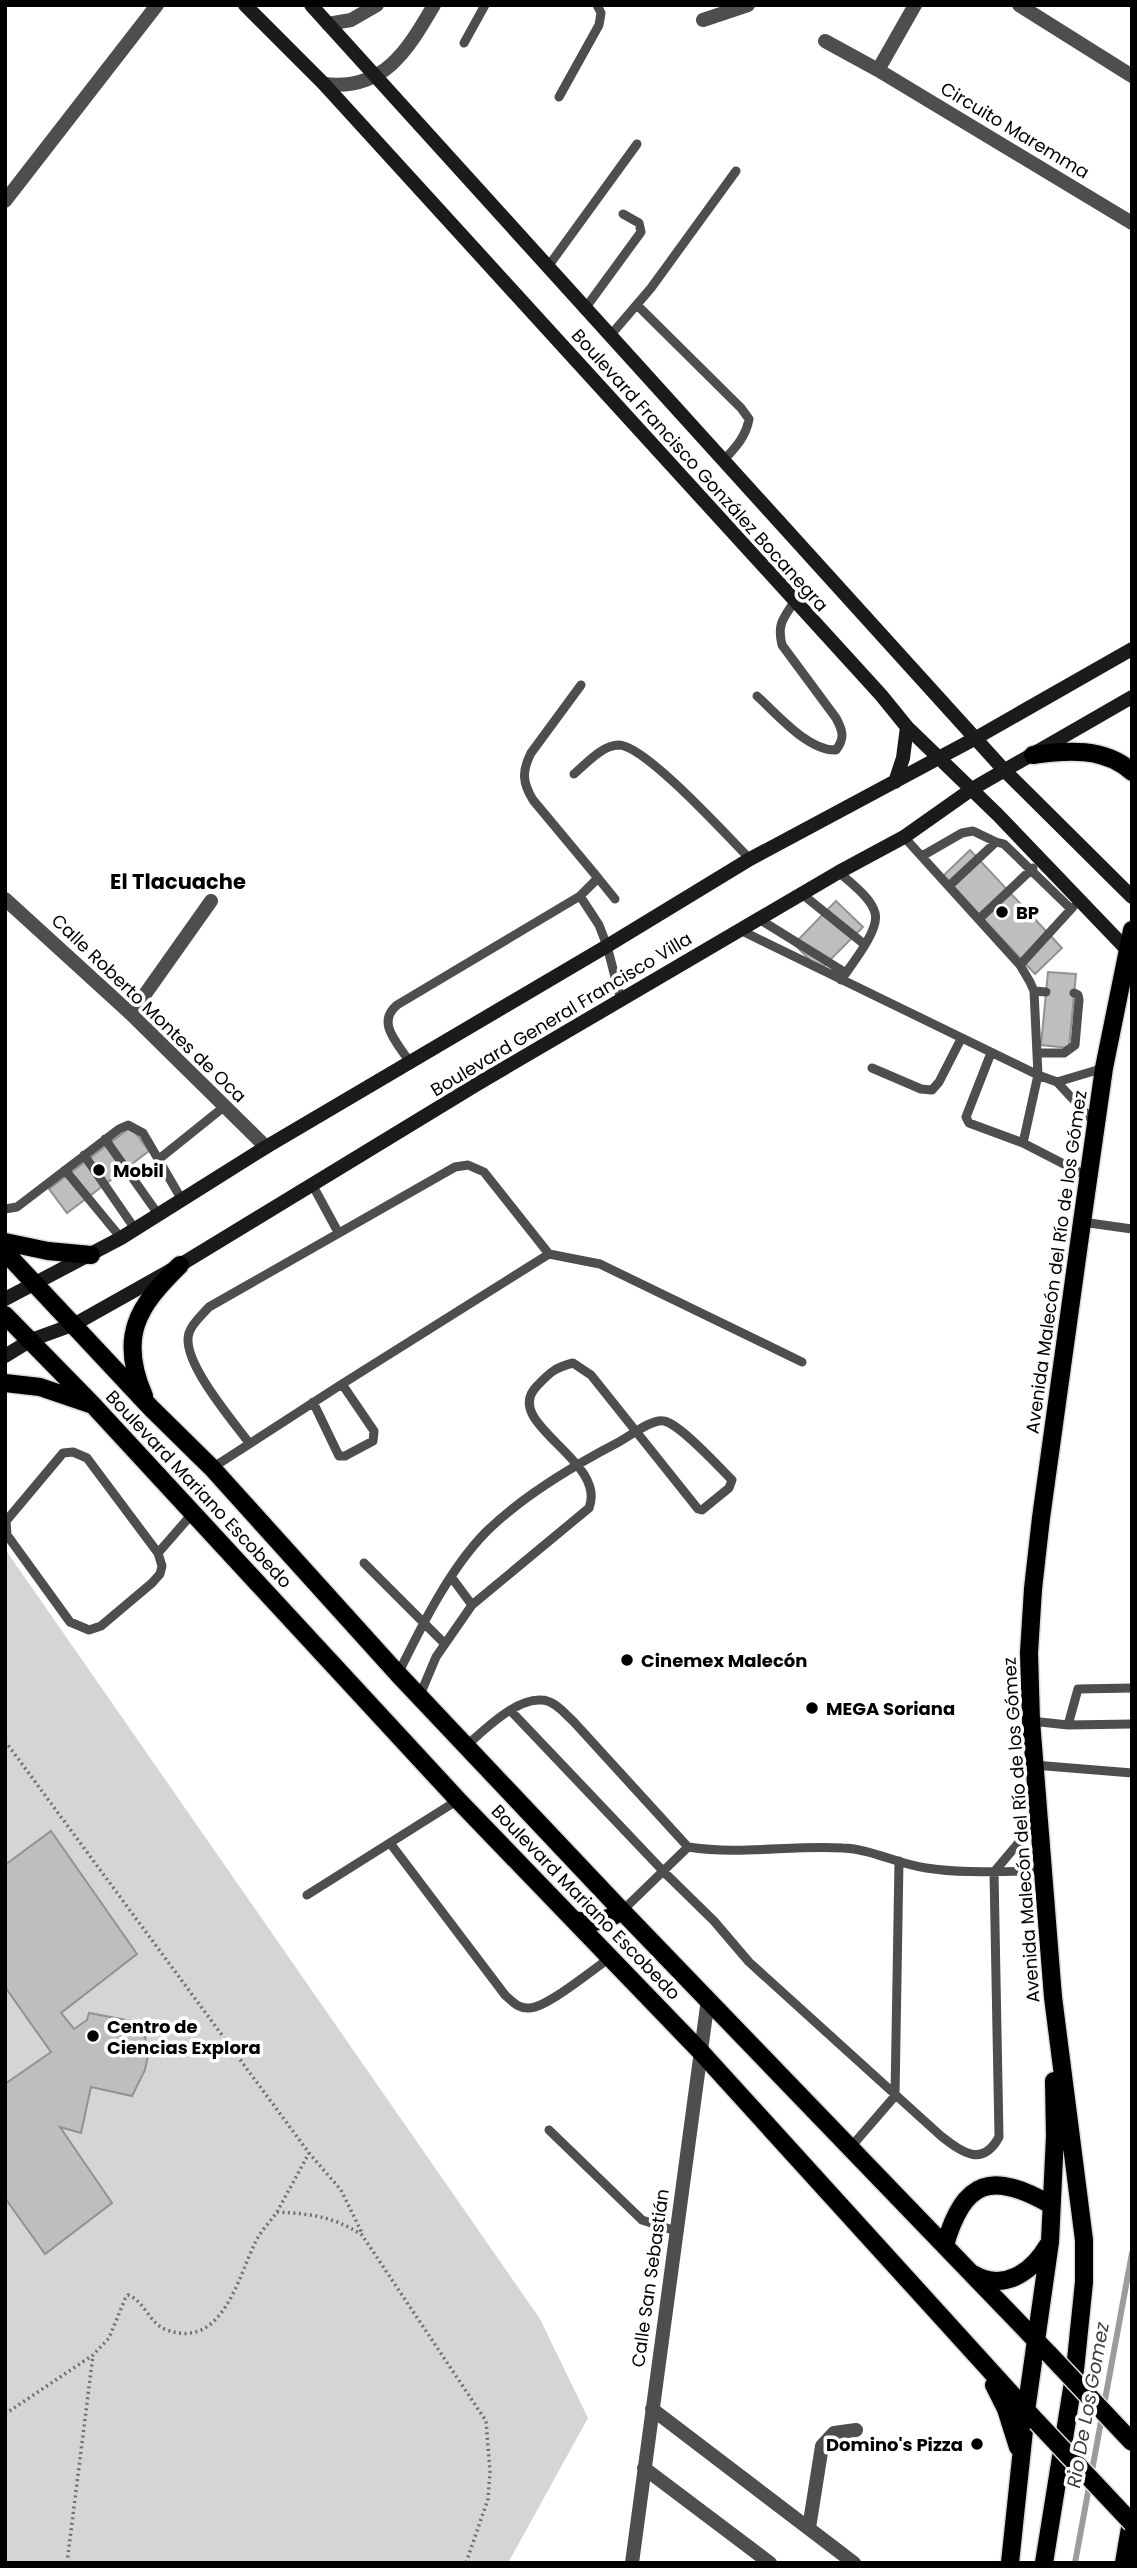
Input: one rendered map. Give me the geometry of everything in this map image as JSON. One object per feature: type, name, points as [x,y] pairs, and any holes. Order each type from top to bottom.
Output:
[{"type":"main road","name":"Boulevard Francisco González Bocanegra","points":[[245,5],[324,85],[881,695],[907,727],[972,789],[1037,865],[1130,953]]},
{"type":"main road","name":"Boulevard Francisco González Bocanegra","points":[[310,5],[1004,770],[1132,897]]},
{"type":"main road","name":"Boulevard General Francisco Villa","points":[[5,1299],[121,1238],[266,1147],[750,859],[976,738],[1132,649]]},
{"type":"main road","name":"Boulevard General Francisco Villa","points":[[5,1356],[31,1340],[75,1324],[180,1265],[479,1083],[904,836],[972,789],[1132,697]]},
{"type":"main road","points":[[895,782],[903,758],[907,727]]},
{"type":"main road","points":[[1033,755],[1064,751],[1086,752],[1115,761],[1132,772]]},
{"type":"main road","name":"Avenida Malecón del Río de los Gómez","points":[[1044,2563],[1076,2370],[1084,2282],[1084,2240],[1053,1997],[1038,1819],[1031,1721],[1033,1589],[1104,1068],[1130,953],[1132,930]]},
{"type":"main road","points":[[5,1242],[48,1251],[91,1255]]},
{"type":"main road","name":"Boulevard Mariano Escobedo","points":[[5,1252],[151,1408],[212,1468],[398,1674],[622,1911],[1132,2442]]},
{"type":"main road","points":[[151,1408],[138,1379],[133,1348],[135,1332],[143,1306],[180,1265]]},
{"type":"main road","name":"Boulevard Mariano Escobedo","points":[[5,1315],[93,1405],[458,1800],[700,2051],[982,2364],[1132,2523]]},
{"type":"main road","points":[[5,1383],[40,1387],[93,1405]]},
{"type":"main road","points":[[574,1920],[594,1924],[604,1922],[622,1911]]},
{"type":"main road","points":[[1010,2563],[1021,2458],[1032,2417],[1043,2347],[1055,2136],[1053,1997]]},
{"type":"main road","points":[[945,2245],[959,2208],[970,2194],[978,2189],[1001,2186],[1014,2188],[1051,2205]]},
{"type":"main road","points":[[967,2270],[986,2280],[1005,2281],[1015,2278],[1032,2268],[1049,2242]]},
{"type":"main road","points":[[982,2364],[1006,2409],[1021,2458]]},
{"type":"main road","points":[[1124,2563],[1132,2516]]},
{"type":"street","points":[[5,201],[157,5]]},
{"type":"street","points":[[328,24],[351,20],[377,5]]},
{"type":"street","points":[[324,85],[354,85],[376,77],[399,58],[434,5]]},
{"type":"street","points":[[703,20],[748,5]]},
{"type":"street","points":[[878,70],[915,5]]},
{"type":"street","points":[[1019,5],[1039,11],[1132,76]]},
{"type":"street","name":"Circuito Maremma","points":[[825,41],[1132,223]]},
{"type":"street","name":"Calle Roberto Montes de Oca","points":[[5,899],[131,1014],[266,1147]]},
{"type":"street","points":[[131,1014],[211,901]]},
{"type":"street","name":"Calle San Sebastián","points":[[632,2563],[708,1999]]},
{"type":"street","points":[[652,2409],[854,2563]]},
{"type":"street","points":[[809,2528],[822,2446],[834,2433],[856,2430]]},
{"type":"street","points":[[644,2468],[770,2563]]},
{"type":"lane","points":[[464,43],[485,5]]},
{"type":"lane","points":[[558,97],[599,25],[601,13],[597,5]]},
{"type":"lane","points":[[547,268],[637,144]]},
{"type":"lane","points":[[609,337],[637,305],[736,171]]},
{"type":"lane","points":[[584,310],[641,232],[639,223],[624,214]]},
{"type":"lane","points":[[637,305],[749,419],[740,442],[723,461]]},
{"type":"lane","points":[[757,696],[815,745],[836,750],[842,741],[843,731],[836,718],[782,645],[779,631],[794,602]]},
{"type":"lane","points":[[581,685],[531,753],[523,777],[533,800],[615,899]]},
{"type":"lane","points":[[574,774],[601,752],[617,745],[631,748],[660,770],[750,859]]},
{"type":"lane","points":[[922,856],[962,833],[973,831],[1010,847],[1037,865],[979,919]]},
{"type":"lane","points":[[904,836],[1020,965],[1034,991],[1038,1075],[1023,1143]]},
{"type":"lane","points":[[949,886],[996,842]]},
{"type":"lane","points":[[839,872],[869,902],[875,912],[876,923],[844,976]]},
{"type":"lane","points":[[409,1061],[390,1031],[387,1022],[389,1012],[580,897],[598,878]]},
{"type":"lane","points":[[802,894],[864,944]]},
{"type":"lane","points":[[580,897],[599,925],[621,1000]]},
{"type":"lane","points":[[1020,965],[1076,904]]},
{"type":"lane","points":[[759,919],[844,976]]},
{"type":"lane","points":[[740,930],[844,976],[961,1039],[1057,1082],[1097,1124]]},
{"type":"lane","points":[[1034,991],[1046,992]]},
{"type":"lane","points":[[1037,1053],[1064,1054],[1074,1045],[1079,1000],[1074,993]]},
{"type":"lane","points":[[872,1068],[932,1090],[939,1082],[961,1039]]},
{"type":"lane","points":[[991,1053],[966,1117],[969,1123],[1023,1143],[1089,1177]]},
{"type":"lane","points":[[1057,1082],[1104,1068]]},
{"type":"lane","points":[[159,1159],[225,1106]]},
{"type":"lane","points":[[5,1209],[17,1207],[105,1139],[128,1125],[143,1133],[182,1200]]},
{"type":"lane","points":[[105,1139],[158,1214]]},
{"type":"lane","points":[[84,1155],[135,1229]]},
{"type":"lane","points":[[249,1443],[197,1369],[189,1352],[188,1335],[195,1321],[209,1307],[338,1232],[440,1174],[468,1165],[484,1171],[549,1254],[600,1264],[802,1362]]},
{"type":"lane","points":[[65,1170],[121,1238]]},
{"type":"lane","points":[[313,1186],[338,1232]]},
{"type":"lane","points":[[1082,1222],[1132,1229]]},
{"type":"lane","points":[[212,1468],[549,1254]]},
{"type":"lane","points":[[398,1674],[424,1622],[484,1534],[577,1464],[638,1432],[653,1421],[665,1421],[677,1427],[732,1480],[729,1488],[702,1510],[698,1509],[638,1432],[591,1375],[573,1363],[554,1368],[530,1392],[528,1405],[532,1416],[577,1464],[593,1491],[589,1508],[472,1605],[444,1643],[420,1695]]},
{"type":"lane","points":[[313,1402],[339,1456],[345,1456],[373,1441],[374,1432],[342,1384]]},
{"type":"lane","points":[[73,1452],[87,1458],[93,1465],[158,1553],[162,1566],[160,1574],[152,1583],[101,1626],[89,1630],[70,1622],[7,1535],[6,1521],[63,1453],[73,1452]]},
{"type":"lane","points":[[158,1553],[192,1514]]},
{"type":"lane","points":[[364,1563],[444,1643]]},
{"type":"lane","points":[[452,1578],[472,1605]]},
{"type":"lane","points":[[1068,1725],[1078,1689],[1132,1688]]},
{"type":"lane","points":[[466,1746],[497,1719],[529,1702],[542,1699],[558,1707],[688,1847],[718,1852],[843,1847],[935,1869],[1043,1871]]},
{"type":"lane","points":[[511,1711],[714,1921],[749,1962],[941,2136],[960,2150],[972,2154],[984,2154],[993,2148],[999,2137],[994,1871],[1021,1843],[1038,1819]]},
{"type":"lane","points":[[1031,1721],[1068,1725],[1132,1724]]},
{"type":"lane","points":[[1034,1765],[1132,1773]]},
{"type":"lane","points":[[307,1895],[458,1800]]},
{"type":"lane","points":[[390,1843],[505,1995],[518,2006],[530,2008],[545,2003],[610,1958]]},
{"type":"lane","points":[[622,1911],[688,1847]]},
{"type":"lane","points":[[850,2148],[895,2096],[899,1861]]},
{"type":"lane","points":[[549,2130],[642,2220],[676,2231]]},
{"type":"path","points":[[5,1741],[309,2153],[341,2190],[362,2235],[486,2421],[490,2472],[488,2499],[466,2563]]},
{"type":"path","points":[[5,2414],[93,2356],[109,2338],[128,2295],[138,2301],[149,2318],[166,2330],[186,2334],[205,2328],[218,2320],[229,2302],[257,2239],[277,2212],[309,2153]]},
{"type":"path","points":[[277,2212],[321,2215],[345,2224],[362,2235]]},
{"type":"path","points":[[67,2563],[93,2356]]},
{"type":"shaded area","name":"Centro de Ciencias Explora","points":[[5,1549],[540,2319],[588,2418],[508,2563],[5,2563]]},
{"type":"building","name":"BP","points":[[970,850],[1062,948],[1035,974],[943,876]]},
{"type":"building","points":[[836,901],[863,927],[820,970],[794,944]]},
{"type":"building","name":"BP","points":[[1048,972],[1076,974],[1069,1048],[1041,1045]]},
{"type":"building","name":"Mobil","points":[[131,1127],[149,1151],[67,1213],[49,1189]]},
{"type":"building","name":"Centro de Ciencias Explora","points":[[51,1831],[137,1954],[61,2013],[74,2029],[87,2020],[89,2013],[143,2023],[148,2055],[145,2070],[132,2096],[91,2087],[81,2133],[60,2127],[112,2203],[45,2254],[5,2198],[5,2084],[51,2052],[5,1987],[5,1865]]},
{"type":"waterway","name":"Rio De Los Gomez","points":[[1075,2563],[1132,2253]]},
{"type":"place","name":"BP","points":[[1002,912]]},
{"type":"place","name":"Mobil","points":[[99,1170]]},
{"type":"place","name":"Cinemex Malecón","points":[[627,1660]]},
{"type":"place","name":"MEGA Soriana","points":[[812,1708]]},
{"type":"place","name":"Centro de Ciencias Explora","points":[[93,2036]]},
{"type":"place","name":"Domino's Pizza","points":[[977,2444]]},
{"type":"district","name":"El Tlacuache","points":[[178,881]]}]
